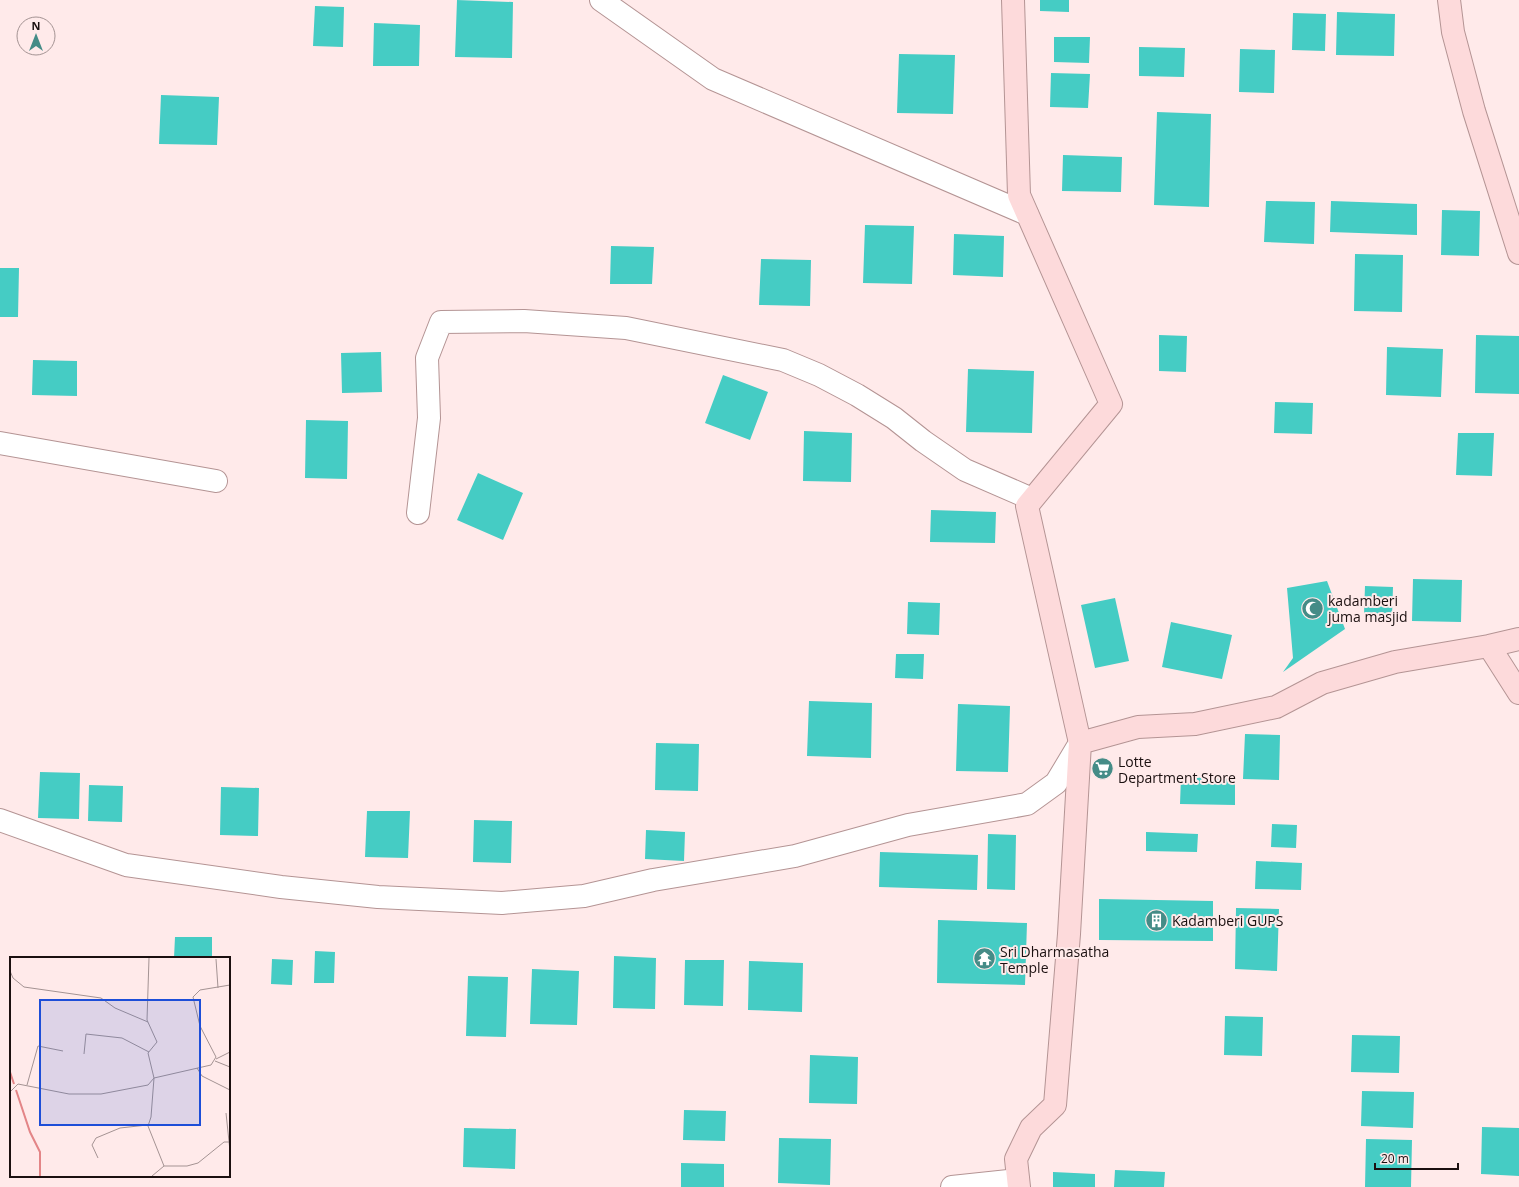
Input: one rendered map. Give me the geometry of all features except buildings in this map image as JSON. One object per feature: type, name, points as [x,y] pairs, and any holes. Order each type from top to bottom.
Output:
[{"type":"street","points":[[601,0],[713,79],[1027,214]]},
{"type":"street","points":[[952,1187],[1018,1183],[1016,1159],[1031,1128],[1055,1105],[1069,934],[1080,743],[1027,506],[1111,404],[1019,195],[1013,0]]},
{"type":"street","points":[[1449,0],[1453,32],[1472,103],[1519,253]]},
{"type":"street","points":[[418,512],[429,418],[427,358],[441,322],[524,321],[626,328],[783,360],[819,375],[857,395],[894,418],[923,441],[965,470],[1032,499]]},
{"type":"street","points":[[0,443],[216,481]]},
{"type":"street","points":[[0,820],[126,865],[281,887],[378,897],[502,902],[584,896],[653,880],[795,856],[908,825],[1027,804],[1056,783],[1080,743],[1138,727],[1195,724],[1276,707],[1322,683],[1395,662],[1489,646],[1519,639]]},
{"type":"street","points":[[1489,646],[1519,694]]},
{"type":"place","name":"kadamberi juma masjid","points":[[1313,608]]},
{"type":"place","name":"Lotte Department Store","points":[[1103,769]]},
{"type":"place","name":"Kadamberi GUPS","points":[[1156,920]]},
{"type":"place","name":"Sri Dharmasatha Temple","points":[[984,959]]}]
